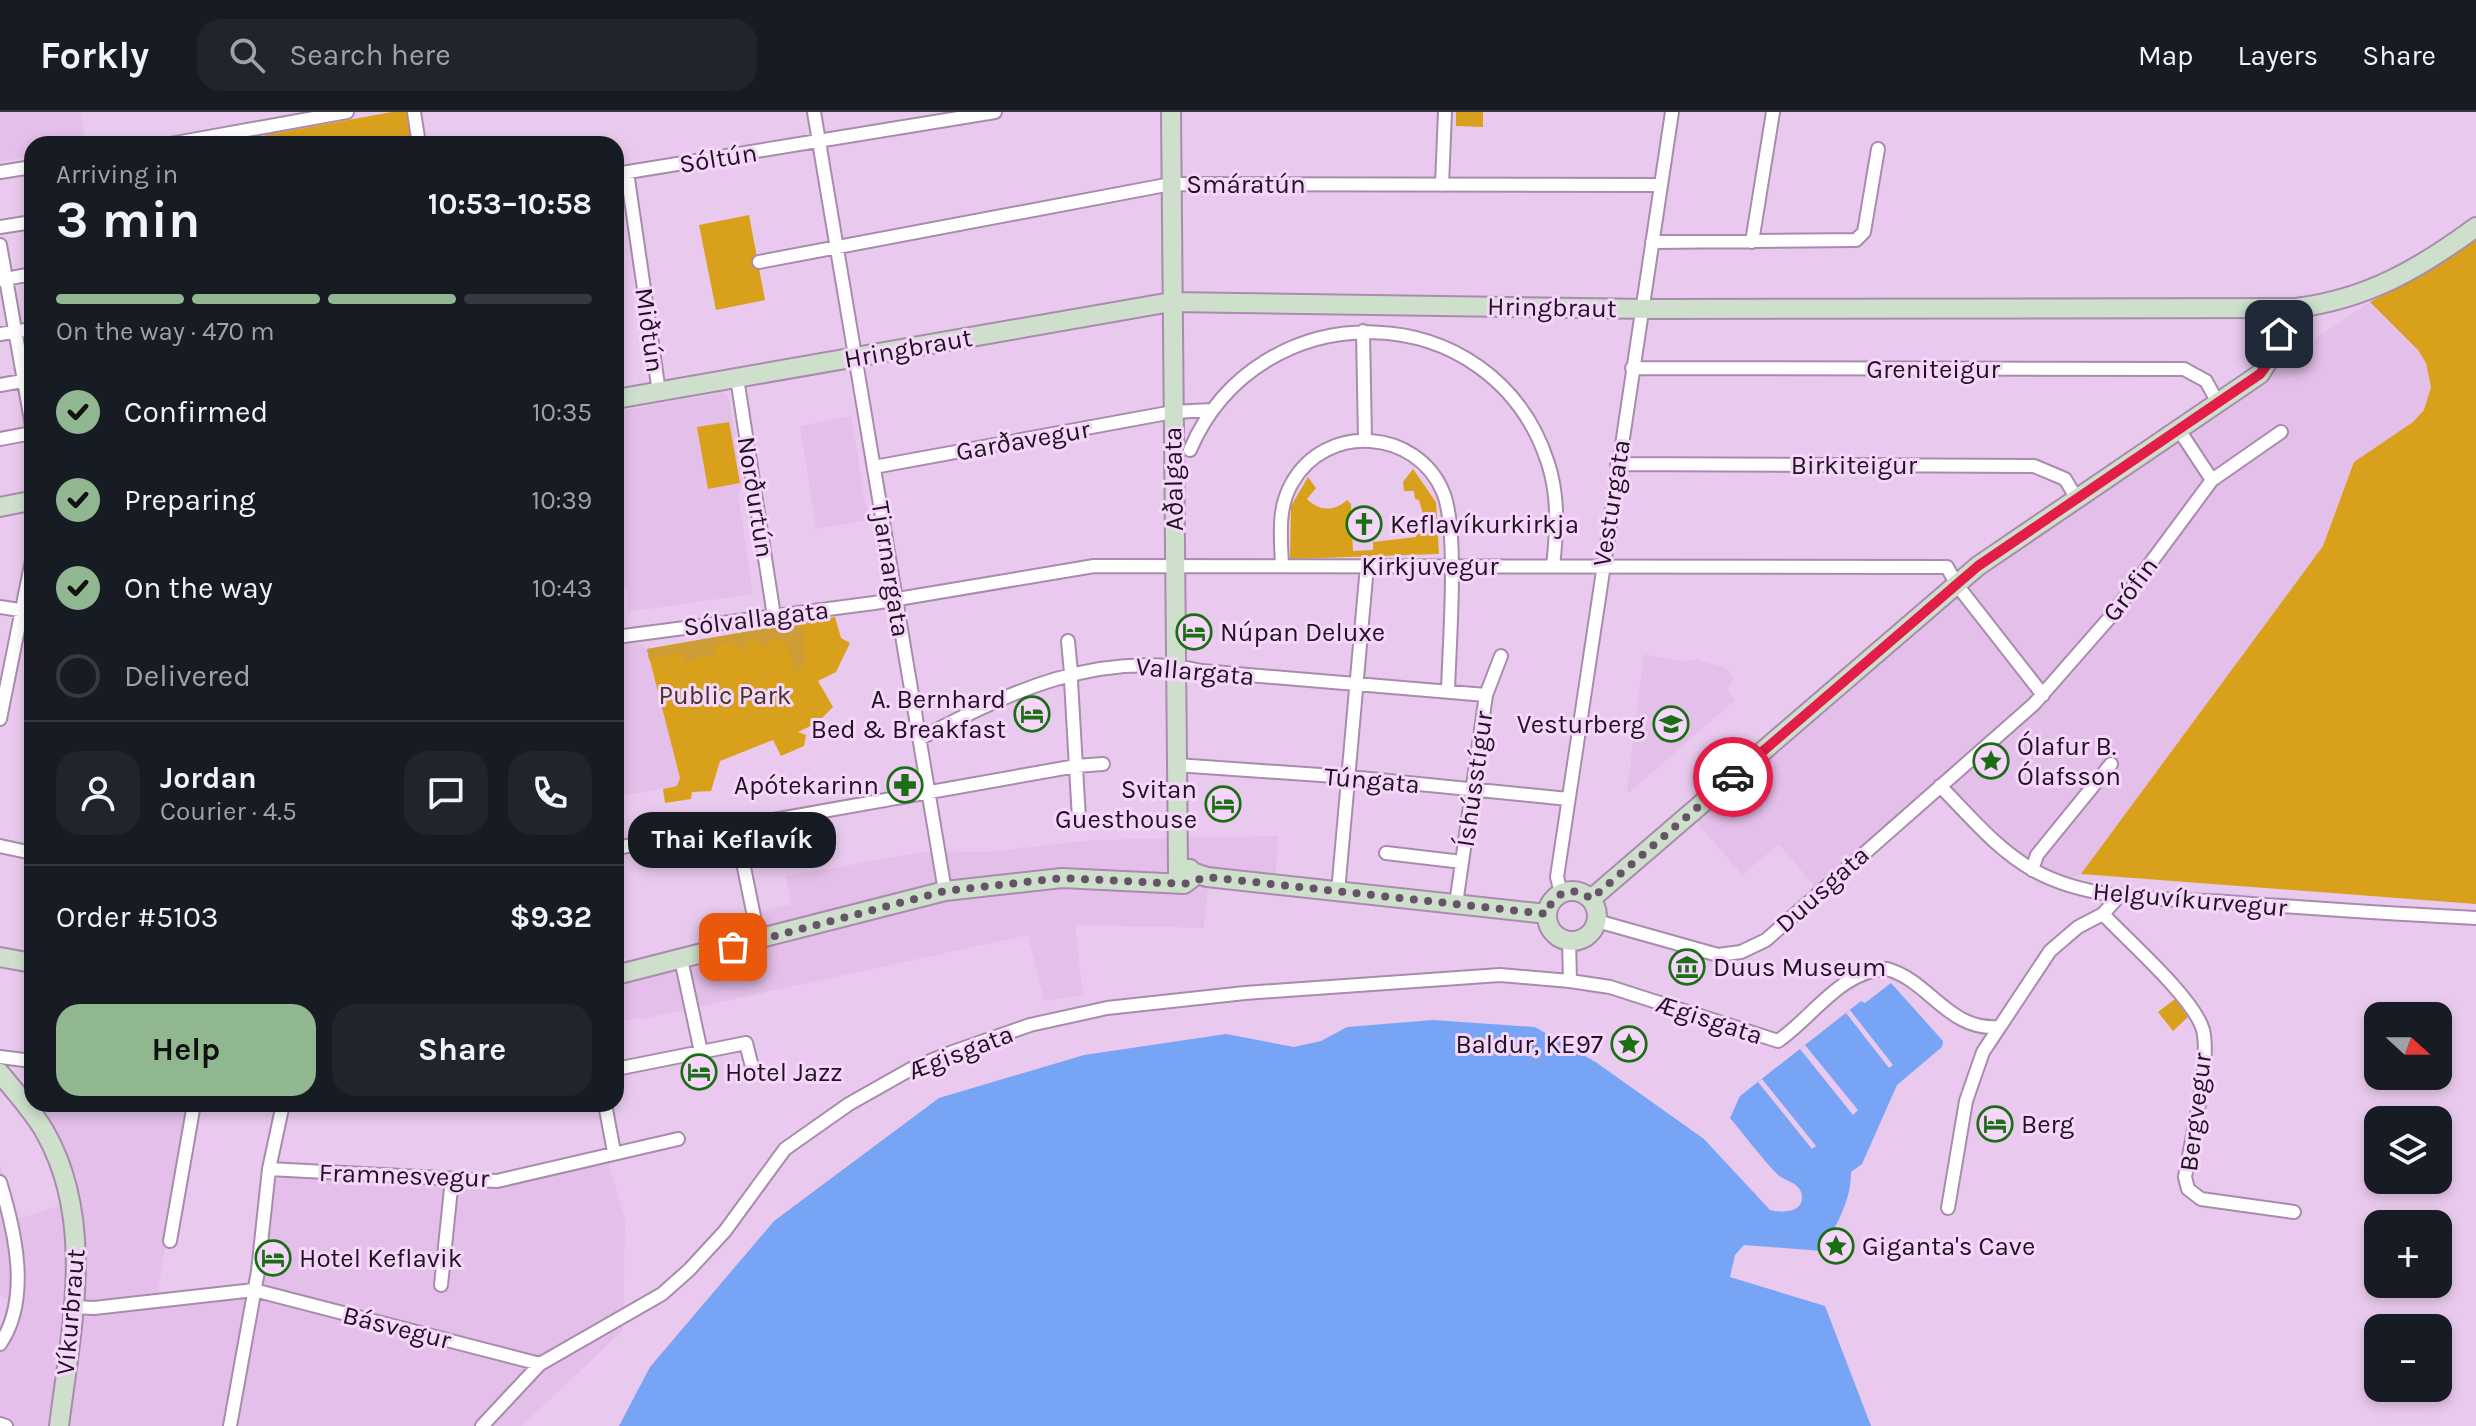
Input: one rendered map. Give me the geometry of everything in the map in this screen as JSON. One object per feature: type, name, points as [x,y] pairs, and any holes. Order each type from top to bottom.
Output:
[{"type":"street","points":[[214,136],[347,112]]},
{"type":"street","points":[[414,112],[418,136]]},
{"type":"street","name":"Tjarnargata","points":[[814,112],[945,891]]},
{"type":"street","name":"Sóltún","points":[[624,173],[995,112]]},
{"type":"street","name":"Aðalgata","points":[[1171,112],[1177,846],[1187,874]]},
{"type":"street","points":[[1442,185],[1445,112]]},
{"type":"street","name":"Vesturgata","points":[[1561,893],[1557,877],[1601,566],[1672,112]]},
{"type":"street","points":[[1752,242],[1773,112]]},
{"type":"street","points":[[1652,242],[1852,241],[1860,238],[1878,149]]},
{"type":"street","points":[[0,172],[24,168]]},
{"type":"street","name":"Smáratún","points":[[837,247],[1171,184],[1661,185]]},
{"type":"street","name":"Miðtún","points":[[624,190],[659,392]]},
{"type":"street","points":[[0,227],[24,223]]},
{"type":"street","name":"Hringbraut","points":[[624,398],[1171,302],[1642,308],[2279,309],[2329,303],[2374,290],[2417,269],[2476,227]]},
{"type":"street","points":[[0,245],[3,280],[24,365]]},
{"type":"street","points":[[759,262],[837,247]]},
{"type":"street","points":[[3,280],[24,276]]},
{"type":"street","points":[[1591,899],[1957,585],[2266,367],[2277,342],[2279,309]]},
{"type":"street","points":[[0,334],[24,330]]},
{"type":"street","points":[[1363,331],[1365,440]]},
{"type":"street","points":[[1190,450],[1212,410],[1238,382],[1280,352],[1329,335],[1363,331],[1403,334],[1452,351],[1486,374],[1516,403],[1534,431],[1552,478],[1557,520],[1553,566]]},
{"type":"street","name":"Greniteigur","points":[[1632,368],[2184,369],[2206,381],[2218,403]]},
{"type":"street","name":"Norðurtún","points":[[737,378],[774,616]]},
{"type":"street","points":[[0,385],[24,381]]},
{"type":"street","name":"Garðavegur","points":[[874,467],[1173,412],[1212,410]]},
{"type":"street","points":[[2179,430],[2212,480]]},
{"type":"street","name":"Grófin","points":[[1940,786],[2043,695],[2112,615],[2212,480],[2281,432]]},
{"type":"street","points":[[0,439],[24,434]]},
{"type":"street","points":[[1282,566],[1282,513],[1292,483],[1320,453],[1337,445],[1365,440],[1407,451],[1424,464],[1438,481],[1449,513],[1448,692]]},
{"type":"street","name":"Birkiteigur","points":[[1617,464],[2034,466],[2065,479],[2077,499]]},
{"type":"street","points":[[0,507],[24,502]]},
{"type":"street","name":"Kirkjuvegur","points":[[896,599],[1094,566],[1947,567],[1957,585]]},
{"type":"street","points":[[1338,892],[1367,566]]},
{"type":"street","points":[[1957,585],[2043,695]]},
{"type":"street","name":"Sólvallagata","points":[[624,634],[896,599]]},
{"type":"street","points":[[0,607],[24,610]]},
{"type":"street","points":[[0,719],[24,622]]},
{"type":"street","points":[[1068,641],[1079,819]]},
{"type":"street","name":"Íshússtígur","points":[[1456,904],[1486,695],[1501,656]]},
{"type":"street","name":"Vallargata","points":[[919,739],[1029,687],[1118,664],[1175,665],[1357,686],[1486,695]]},
{"type":"street","points":[[624,847],[1076,766],[1103,764]]},
{"type":"street","points":[[2032,870],[2037,855],[2111,764]]},
{"type":"street","name":"Túngata","points":[[1176,765],[1349,777],[1568,799]]},
{"type":"street","name":"Helguvíkurvegur","points":[[1940,786],[1995,841],[2032,870],[2077,888],[2120,895],[2476,918]]},
{"type":"street","name":"Duusgata","points":[[1597,921],[1718,955],[1749,950],[1766,940],[1940,786]]},
{"type":"street","points":[[736,828],[759,941]]},
{"type":"street","points":[[0,846],[24,851]]},
{"type":"street","points":[[1386,853],[1462,862]]},
{"type":"street","points":[[624,973],[945,891],[1062,878],[1144,880],[1187,874],[1547,914]]},
{"type":"street","points":[[1580,891],[1591,899],[1597,921],[1585,937],[1569,940],[1555,934],[1547,914],[1551,902],[1561,893],[1580,891]]},
{"type":"street","points":[[1948,1208],[1969,1089],[1983,1052],[2060,941],[2103,914],[2120,895]]},
{"type":"street","name":"Bergvegur","points":[[2103,914],[2190,1005],[2203,1031],[2205,1056],[2185,1177],[2188,1189],[2201,1199],[2294,1212]]},
{"type":"street","points":[[1569,940],[1570,981]]},
{"type":"street","points":[[0,957],[24,962]]},
{"type":"street","points":[[681,959],[701,1052]]},
{"type":"street","name":"Ægisgata","points":[[482,1426],[540,1364],[662,1294],[689,1270],[725,1231],[785,1149],[849,1104],[911,1069],[1030,1025],[1107,1008],[1194,998],[1500,975],[1610,987],[1778,1041],[1840,986],[1887,969],[1899,974],[1956,1018],[1981,1027],[1999,1027]]},
{"type":"street","points":[[624,1067],[746,1043],[751,1063]]},
{"type":"street","points":[[0,1057],[24,1060]]},
{"type":"street","name":"Víkurbraut","points":[[0,1073],[24,1104]]},
{"type":"street","name":"Víkurbraut","points":[[30,1112],[44,1130],[64,1179],[77,1247],[59,1426]]},
{"type":"street","points":[[170,1241],[193,1112]]},
{"type":"street","points":[[230,1426],[254,1290],[269,1169],[281,1112]]},
{"type":"street","points":[[606,1112],[614,1152]]},
{"type":"street","name":"Framnesvegur","points":[[269,1169],[497,1181],[678,1139]]},
{"type":"street","points":[[441,1285],[452,1179]]},
{"type":"street","points":[[0,1182],[15,1240],[16,1289],[12,1320],[0,1344]]},
{"type":"street","points":[[72,1307],[107,1307],[254,1290]]},
{"type":"street","name":"Básvegur","points":[[254,1290],[540,1364]]},
{"type":"street","points":[[0,1424],[6,1426]]},
{"type":"shaded area","points":[[0,112],[80,112],[84,136],[24,136],[24,158],[0,162]]},
{"type":"shaded area","points":[[2370,302],[2418,350],[2427,364],[2431,387],[2424,410],[2413,422],[2354,463],[2323,546],[2081,874],[2057,882],[2032,870],[1940,786],[1816,888],[1779,844],[1742,875],[1690,814],[1978,566]]},
{"type":"shaded area","points":[[723,392],[728,395],[743,483],[738,493],[753,594],[628,612],[624,586],[624,411]]},
{"type":"shaded area","points":[[851,416],[868,520],[816,529],[800,426]]},
{"type":"shaded area","points":[[796,623],[804,630],[805,667],[794,670],[784,639],[769,642],[763,648],[758,641],[747,642],[746,649],[738,649],[731,642],[713,646],[716,656],[703,656],[685,663],[684,652],[649,660],[647,649]]},
{"type":"shaded area","points":[[636,641],[647,649],[680,779],[678,786],[624,796],[624,643]]},
{"type":"shaded area","name":"Vesturberg","points":[[1644,654],[1684,662],[1696,659],[1726,668],[1733,678],[1727,690],[1735,700],[1627,792]]},
{"type":"shaded area","points":[[1278,836],[1275,887],[1208,885],[1204,928],[1075,925],[1083,995],[1044,1001],[1028,935],[624,1021],[624,970],[754,939],[749,913],[791,905],[786,876],[931,851],[987,852],[1092,840]]},
{"type":"shaded area","points":[[40,1112],[189,1112],[157,1296],[262,1285],[277,1164],[499,1173],[604,1148],[625,1220],[623,1330],[522,1426],[0,1426],[0,1332],[8,1298],[0,1297],[0,1164],[17,1219],[76,1201]]},
{"type":"green space","points":[[407,112],[411,136],[265,136]]},
{"type":"green space","points":[[1456,112],[1483,112],[1483,127],[1456,126]]},
{"type":"green space","points":[[749,215],[765,300],[716,310],[699,225]]},
{"type":"green space","points":[[2476,235],[2476,904],[2081,874],[2323,546],[2354,462],[2413,422],[2424,410],[2431,387],[2426,363],[2418,350],[2370,302],[2418,276]]},
{"type":"green space","points":[[729,422],[740,483],[708,489],[697,427]]},
{"type":"green space","points":[[1413,469],[1436,502],[1439,554],[1290,559],[1291,506],[1308,477],[1316,488],[1307,499],[1312,503],[1322,508],[1337,507],[1347,500],[1351,504],[1353,551],[1373,550],[1373,542],[1416,537],[1418,519],[1424,518],[1414,491],[1404,491],[1403,482]]},
{"type":"green space","name":"Public Park","points":[[835,617],[841,638],[850,643],[836,672],[818,681],[833,707],[817,723],[798,732],[806,735],[804,746],[781,756],[773,740],[720,761],[711,791],[692,792],[691,799],[665,803],[663,789],[677,786],[680,778],[647,649]]},
{"type":"green space","points":[[2175,999],[2188,1017],[2173,1031],[2158,1012]]},
{"type":"water","points":[[1891,983],[1943,1041],[1942,1047],[1897,1085],[1862,1164],[1851,1172],[1846,1203],[1822,1251],[1744,1245],[1735,1255],[1730,1277],[1825,1306],[1871,1426],[619,1426],[650,1367],[774,1221],[939,1098],[1084,1055],[1226,1034],[1294,1047],[1321,1041],[1347,1027],[1433,1020],[1535,1027],[1597,1063],[1704,1139],[1770,1210],[1787,1211],[1800,1204],[1801,1192],[1776,1173],[1730,1118],[1740,1096],[1861,1001],[1865,1003]]},
{"type":"pier","points":[[1850,1010],[1893,1065],[1889,1068],[1846,1013]]},
{"type":"pier","points":[[1805,1045],[1858,1110],[1853,1115],[1800,1049]]},
{"type":"pier","points":[[1762,1079],[1816,1146],[1812,1149],[1758,1082]]},
{"type":"way so far","points":[[733,947],[945,891],[1086,877],[1178,881],[1184,884],[1207,877],[1547,914],[1555,897],[1566,891],[1580,891],[1591,899],[1733,777]]},
{"type":"place","name":"Keflavíkurkirkja","points":[[1364,524]]},
{"type":"place","name":"Núpan Deluxe","points":[[1194,632]]},
{"type":"place","name":"A. Bernhard Bed & Breakfast","points":[[1032,714]]},
{"type":"place","name":"Vesturberg","points":[[1671,724]]},
{"type":"place","name":"Ólafur B. Ólafsson","points":[[1991,761]]},
{"type":"place","name":"Apótekarinn","points":[[905,785]]},
{"type":"place","name":"Svitan Guesthouse","points":[[1223,804]]},
{"type":"place","name":"Thai Keflavík","points":[[733,947]]},
{"type":"place","name":"Duus Museum","points":[[1687,967]]},
{"type":"place","name":"Baldur, KE97","points":[[1629,1044]]},
{"type":"place","name":"Hotel Jazz","points":[[699,1072]]},
{"type":"place","name":"Berg","points":[[1995,1124]]},
{"type":"place","name":"Giganta's Cave","points":[[1836,1246]]},
{"type":"place","name":"Hotel Keflavik","points":[[273,1258]]},
{"type":"route","points":[[1733,777],[1978,566],[2260,374],[2271,359],[2279,334]]}]
